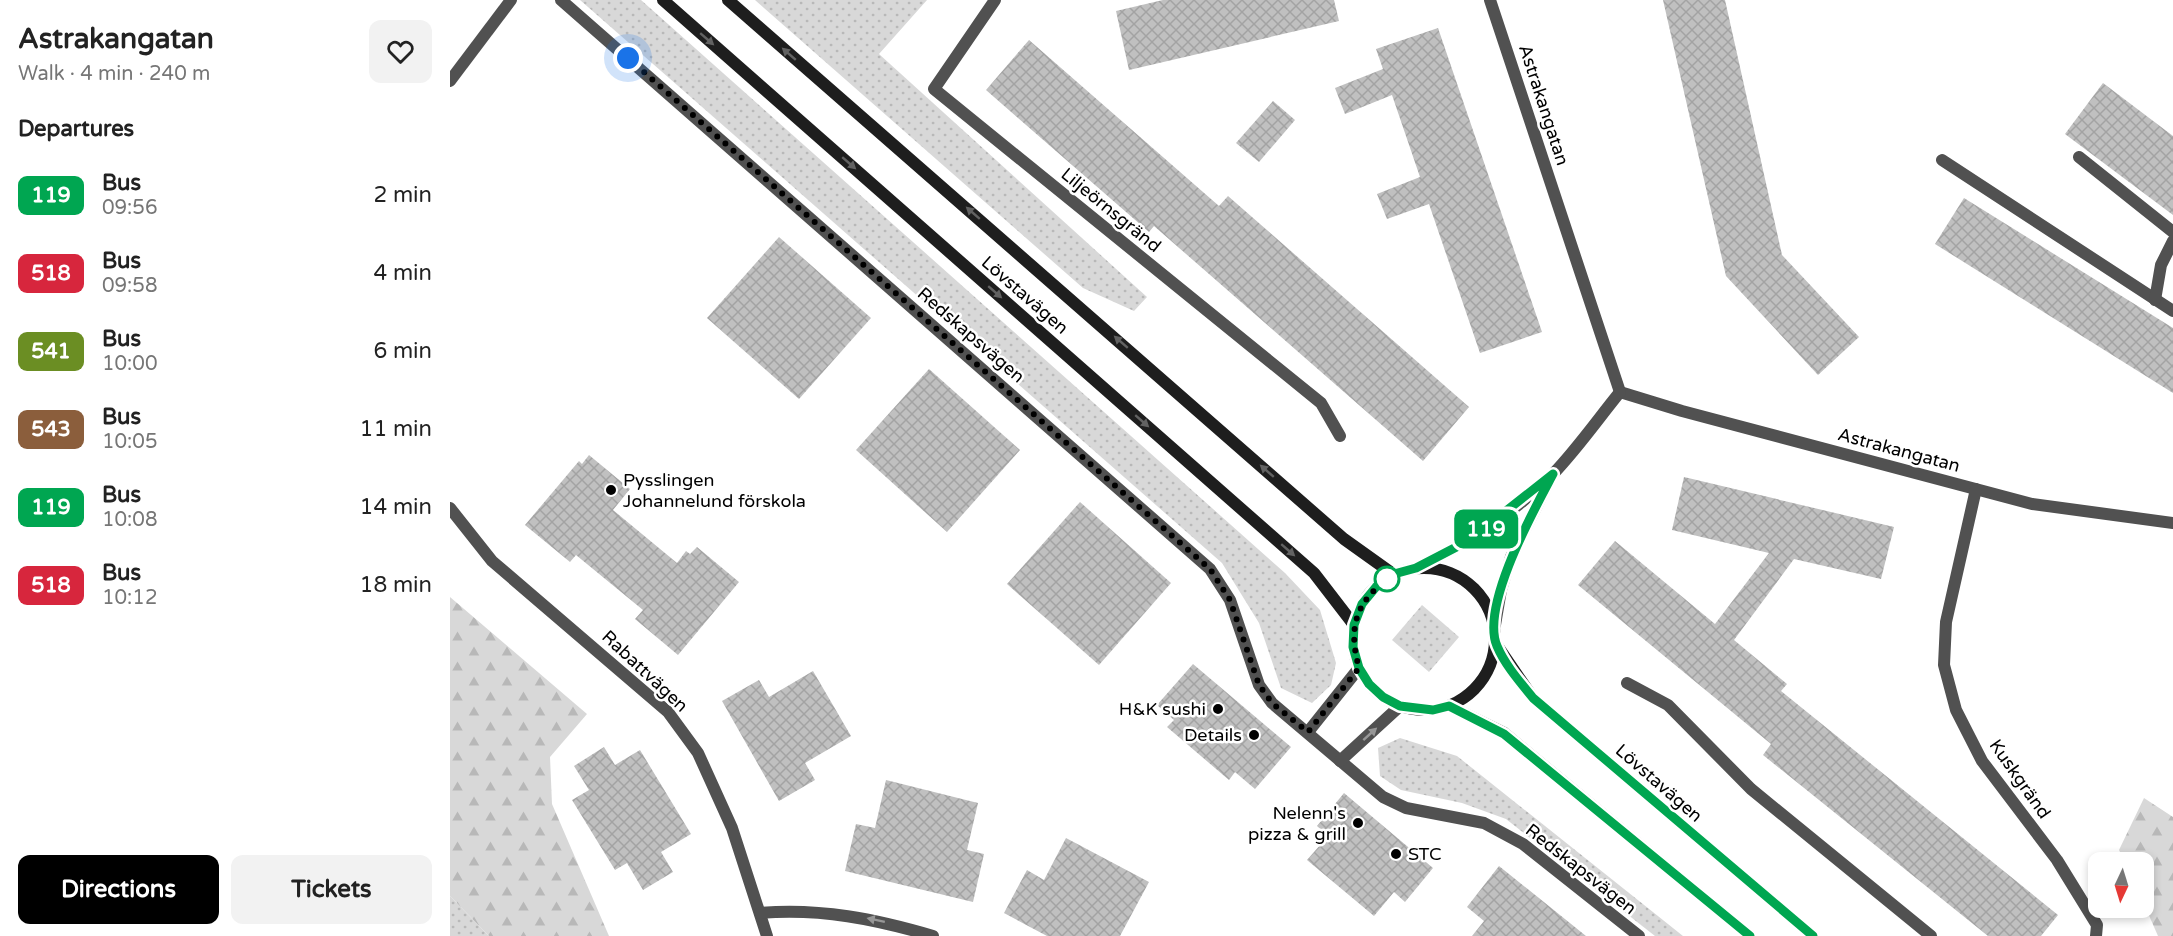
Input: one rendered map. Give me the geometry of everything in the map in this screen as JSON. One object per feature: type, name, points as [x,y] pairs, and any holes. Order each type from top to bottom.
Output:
[{"type":"street","points":[[450,81],[511,0]]},
{"type":"street","name":"Redskapsvägen","points":[[561,0],[1210,569],[1230,600],[1259,685],[1272,703],[1383,797],[1406,808],[1484,823],[1523,844],[1639,936]]},
{"type":"street","name":"Lövstavägen","points":[[663,0],[1314,573],[1354,625]]},
{"type":"street","name":"Lövstavägen","points":[[728,0],[1344,539],[1394,574]]},
{"type":"street","name":"Liljeörnsgränd","points":[[995,0],[934,89],[1321,403],[1340,436]]},
{"type":"street","name":"Astrakangatan","points":[[1490,0],[1620,392],[1682,411],[2032,504],[2173,524]]},
{"type":"street","points":[[2079,157],[2173,232]]},
{"type":"street","points":[[1942,160],[2173,311]]},
{"type":"street","points":[[2155,300],[2161,265],[2173,241]]},
{"type":"street","points":[[1416,568],[1454,550],[1481,532],[1553,474],[1620,392]]},
{"type":"street","points":[[1495,625],[1501,590],[1511,557],[1553,474]]},
{"type":"street","name":"Kuskgränd","points":[[1976,489],[1946,622],[1944,665],[1950,688],[1956,710],[1982,761],[2057,860],[2097,925],[2096,936]]},
{"type":"street","name":"Rabattvägen","points":[[450,508],[492,561],[668,712],[703,763],[732,828],[767,936]]},
{"type":"street","name":"Lövstavägen","points":[[1416,568],[1440,569],[1462,578],[1477,591],[1488,606],[1495,625],[1496,644],[1489,670],[1473,692],[1449,706],[1425,710],[1400,706],[1383,697],[1369,684],[1359,668],[1353,647],[1354,625],[1362,604],[1376,587],[1394,574],[1416,568]]},
{"type":"street","name":"Lövstavägen","points":[[1496,644],[1512,671],[1533,698],[1813,936]]},
{"type":"street","points":[[1308,732],[1359,668]]},
{"type":"street","points":[[1627,683],[1668,705],[1751,789],[1931,936]]},
{"type":"street","points":[[1340,761],[1400,706]]},
{"type":"street","points":[[1449,706],[1504,734],[1750,936]]},
{"type":"street","points":[[760,913],[829,912],[880,920],[933,936]]},
{"type":"green space","points":[[580,0],[641,0],[1285,573],[1320,610],[1336,663],[1331,685],[1312,703],[1281,688],[1259,623],[1222,563]]},
{"type":"green space","points":[[755,0],[927,0],[879,54],[1147,297],[1134,311],[1083,288]]},
{"type":"green space","points":[[450,597],[587,714],[550,757],[552,804],[609,936],[489,936],[450,896]]},
{"type":"green space","points":[[1422,605],[1459,637],[1429,672],[1392,640]]},
{"type":"green space","points":[[1400,738],[1457,756],[1683,936],[1655,936],[1506,819],[1462,803],[1401,790],[1380,776],[1378,748]]},
{"type":"green space","points":[[2144,798],[2173,817],[2173,936],[2158,936],[2150,918],[2154,918],[2154,852],[2120,852]]},
{"type":"green space","points":[[450,896],[489,936],[450,936]]},
{"type":"building","points":[[1163,0],[1334,0],[1339,21],[1129,70],[1116,11]]},
{"type":"building","points":[[1663,0],[1725,0],[1782,255],[1859,337],[1818,375],[1726,276]]},
{"type":"building","points":[[1438,28],[1542,332],[1480,353],[1429,204],[1387,219],[1377,194],[1420,177],[1392,95],[1345,114],[1335,88],[1383,69],[1376,49]]},
{"type":"building","points":[[1029,40],[1219,206],[1228,196],[1469,407],[1423,461],[1154,226],[1149,232],[986,90]]},
{"type":"building","points":[[2103,83],[2173,136],[2173,215],[2065,134]]},
{"type":"building","points":[[1273,101],[1295,120],[1259,162],[1236,143]]},
{"type":"building","points":[[1964,198],[2173,328],[2173,393],[1935,244]]},
{"type":"building","points":[[779,237],[871,318],[799,399],[707,318]]},
{"type":"building","points":[[929,369],[1020,450],[947,532],[856,450]]},
{"type":"building","points":[[589,455],[630,489],[613,510],[677,563],[686,551],[690,554],[697,547],[739,582],[678,655],[635,619],[643,610],[576,555],[570,562],[525,525],[579,461],[582,464]]},
{"type":"building","points":[[1684,477],[1894,527],[1881,579],[1794,559],[1734,640],[1787,684],[1781,691],[2058,915],[2041,936],[1988,936],[1763,755],[1771,744],[1578,585],[1615,541],[1715,624],[1769,553],[1672,530]]},
{"type":"building","points":[[1080,502],[1171,583],[1099,665],[1007,584]]},
{"type":"building","points":[[1193,664],[1291,747],[1255,789],[1235,772],[1229,780],[1167,727],[1174,720],[1157,705]]},
{"type":"building","points":[[813,671],[851,736],[805,763],[815,780],[779,801],[722,701],[759,680],[769,697]]},
{"type":"building","points":[[604,747],[615,765],[640,750],[691,834],[661,852],[673,872],[643,890],[627,863],[615,870],[572,800],[589,790],[574,766]]},
{"type":"building","points":[[886,780],[978,803],[967,850],[984,854],[973,902],[845,871],[856,824],[875,828]]},
{"type":"building","points":[[1344,793],[1433,868],[1405,902],[1394,892],[1374,916],[1307,860],[1328,836],[1317,826]]},
{"type":"building","points":[[1066,838],[1149,882],[1120,936],[1047,936],[1004,913],[1027,870],[1044,880]]},
{"type":"building","points":[[1499,866],[1586,936],[1472,936],[1484,921],[1467,907]]},
{"type":"bus line","name":"119","points":[[1750,936],[1504,734],[1449,706],[1433,710],[1416,710],[1400,706],[1383,697],[1369,684],[1359,668],[1353,647],[1354,625],[1362,604],[1376,587],[1394,574],[1416,568],[1454,550],[1481,532],[1553,474],[1511,557],[1501,590],[1495,625],[1496,644],[1512,671],[1533,698],[1813,936]]},
{"type":"place","name":"Pysslingen Johannelund förskola","points":[[611,490]]},
{"type":"place","name":"H&K sushi","points":[[1218,709]]},
{"type":"place","name":"Details","points":[[1254,735]]},
{"type":"place","name":"Nelenn's pizza & grill","points":[[1358,823]]},
{"type":"place","name":"STC","points":[[1396,854]]},
{"type":"route","points":[[628,58],[1210,569],[1230,600],[1259,685],[1272,703],[1308,732],[1359,668],[1353,647],[1354,625],[1362,604],[1376,587],[1394,574],[1387,579]]}]
